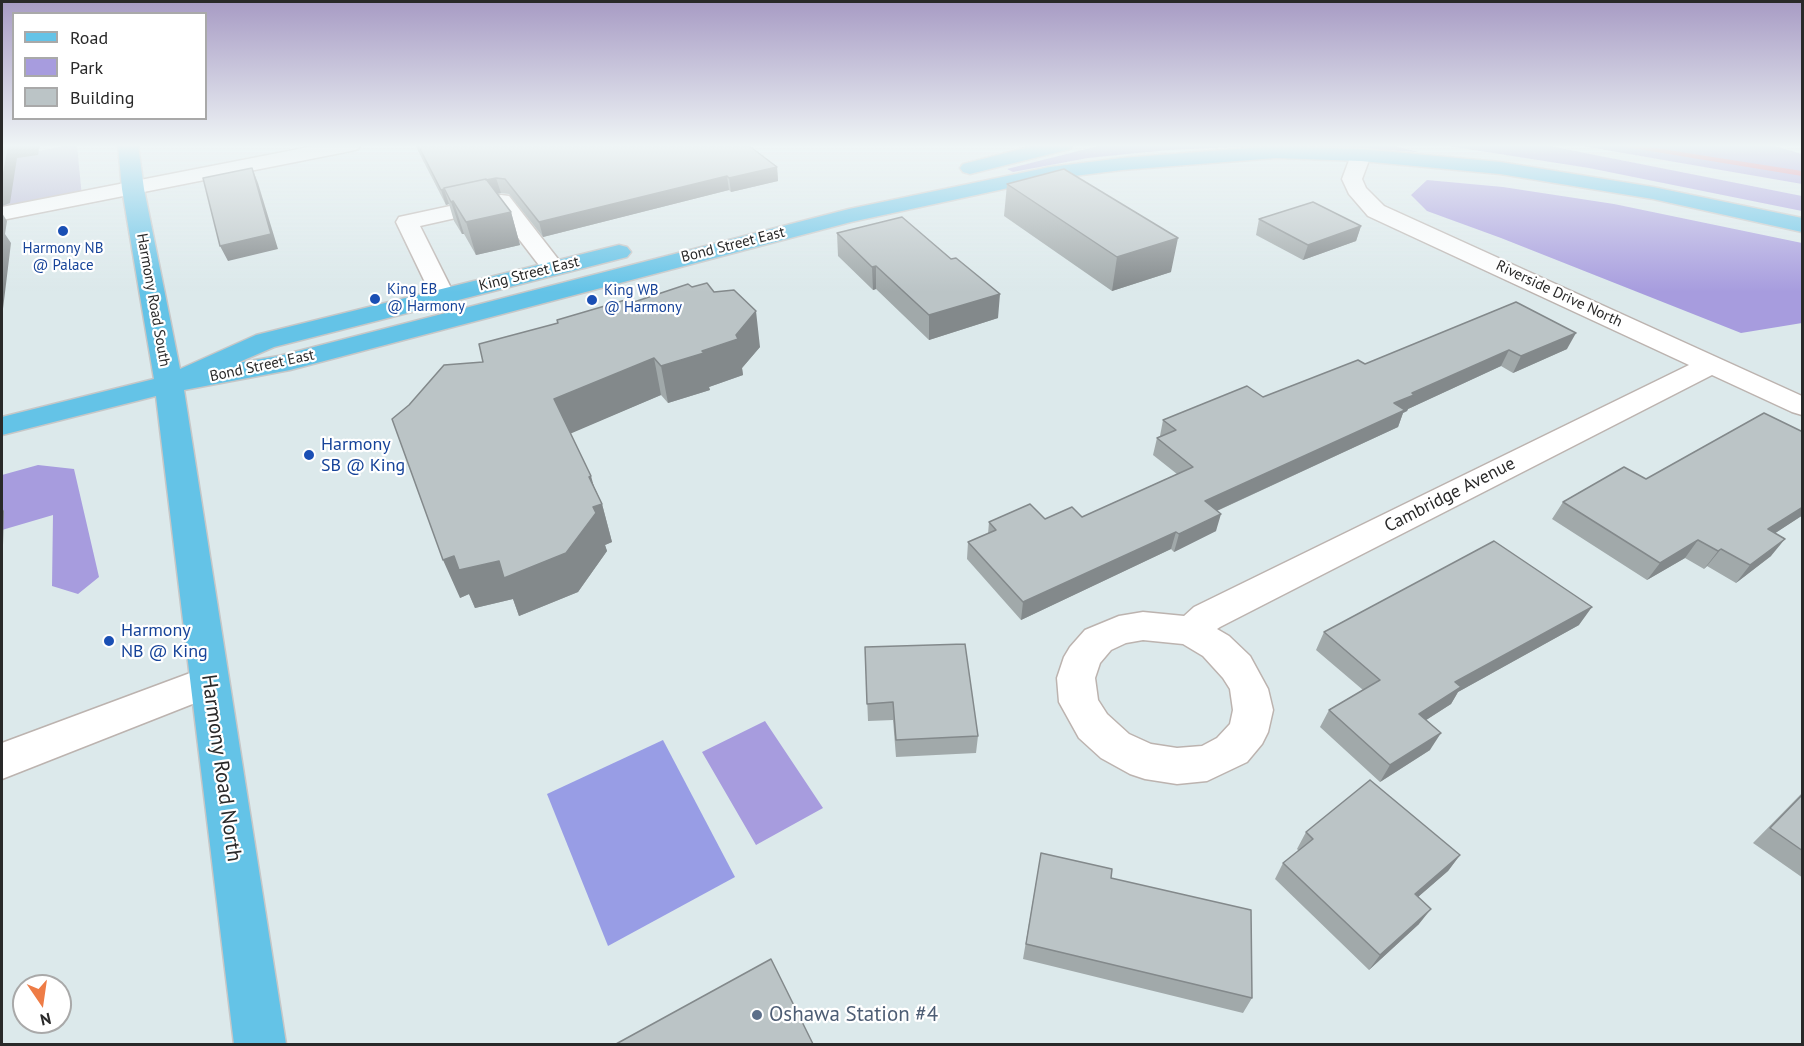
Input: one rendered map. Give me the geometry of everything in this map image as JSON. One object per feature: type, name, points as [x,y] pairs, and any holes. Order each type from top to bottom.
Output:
[{"type":"main road","name":"Harmony Road South","points":[[134,194],[169,384]]},
{"type":"main road","name":"King Street East","points":[[2,426],[169,384],[265,341],[859,194]]},
{"type":"main road","name":"Bond Street East","points":[[169,384],[280,364],[783,232],[956,194]]},
{"type":"main road","name":"Bond Street East","points":[[1657,194],[1803,225]]},
{"type":"main road","name":"Harmony Road North","points":[[169,384],[260,1044]]},
{"type":"street","points":[[2,214],[108,194]]},
{"type":"street","name":"Riverside Drive North","points":[[1360,194],[1376,211],[1803,406]]},
{"type":"street","points":[[443,296],[407,222],[501,201],[553,268]]},
{"type":"street","name":"Cambridge Avenue","points":[[1191,631],[1207,617],[1712,364]]},
{"type":"street","points":[[1143,626],[1191,631],[1216,646],[1237,667],[1249,688],[1253,710],[1248,732],[1232,750],[1208,763],[1177,766],[1145,760],[1115,746],[1093,726],[1079,702],[1076,678],[1083,657],[1098,640],[1119,630],[1143,626]]},
{"type":"street","points":[[2,761],[209,681]]},
{"type":"green space","points":[[1547,194],[1614,204],[1802,243],[1802,323],[1741,333],[1427,211],[1411,195]]},
{"type":"green space","points":[[1717,194],[1791,194],[1802,196],[1802,211]]},
{"type":"green space","points":[[38,465],[74,469],[99,577],[78,594],[52,586],[53,515],[2,530],[2,475]]},
{"type":"green space","points":[[765,721],[823,808],[756,845],[702,752]]},
{"type":"shaded area","points":[[2,194],[82,194],[82,197],[2,209]]},
{"type":"shaded area","points":[[663,740],[735,877],[608,946],[547,794]]},
{"type":"building","points":[[207,194],[259,194],[271,234],[220,246]]},
{"type":"building","points":[[447,194],[497,194],[511,212],[466,222],[453,201],[451,202]]},
{"type":"building","points":[[517,194],[654,194],[539,222]]},
{"type":"building","points":[[1022,194],[1105,194],[1178,238],[1117,257]]},
{"type":"building","points":[[1313,202],[1361,226],[1308,245],[1259,219]]},
{"type":"building","points":[[902,217],[951,259],[956,258],[1000,294],[929,315],[876,266],[872,267],[837,233]]},
{"type":"building","points":[[707,283],[714,292],[734,290],[756,311],[736,335],[738,339],[702,351],[704,353],[661,366],[654,358],[554,399],[602,504],[593,507],[596,513],[566,553],[504,578],[499,561],[459,570],[454,556],[443,560],[392,419],[409,405],[444,365],[483,362],[479,344],[558,323],[557,320],[632,298],[634,302],[688,284],[692,287]]},
{"type":"building","points":[[1516,302],[1576,333],[1521,356],[1509,350],[1412,393],[1414,395],[1394,403],[1405,410],[1205,501],[1221,514],[1179,534],[1176,532],[1023,602],[968,542],[996,530],[989,522],[1030,504],[1045,519],[1072,507],[1082,517],[1193,467],[1157,438],[1176,430],[1163,420],[1247,386],[1263,397],[1358,360],[1365,364]]},
{"type":"building","points":[[1764,413],[1803,432],[1803,507],[1768,529],[1785,539],[1750,565],[1721,549],[1718,551],[1698,540],[1660,563],[1563,502],[1624,467],[1646,479]]},
{"type":"building","points":[[1494,541],[1592,607],[1455,682],[1461,687],[1419,714],[1441,733],[1390,765],[1329,710],[1380,680],[1324,632]]},
{"type":"building","points":[[965,644],[978,736],[896,740],[893,702],[867,704],[865,647]]},
{"type":"building","points":[[1370,780],[1460,855],[1415,894],[1431,909],[1380,955],[1283,863],[1313,839],[1306,832]]},
{"type":"building","points":[[1803,794],[1803,851],[1770,828]]},
{"type":"building","points":[[1041,853],[1112,869],[1111,878],[1251,910],[1252,998],[1026,944]]},
{"type":"building","points":[[771,959],[813,1044],[616,1044]]},
{"type":"place","name":"Harmony NB @ Palace","points":[[63,231]]},
{"type":"place","name":"King EB @ Harmony","points":[[375,299]]},
{"type":"place","name":"King WB @ Harmony","points":[[592,300]]},
{"type":"place","name":"Harmony SB @ King","points":[[309,455]]},
{"type":"place","name":"Harmony NB @ King","points":[[109,641]]},
{"type":"place","name":"Oshawa Station #4","points":[[757,1015]]}]
